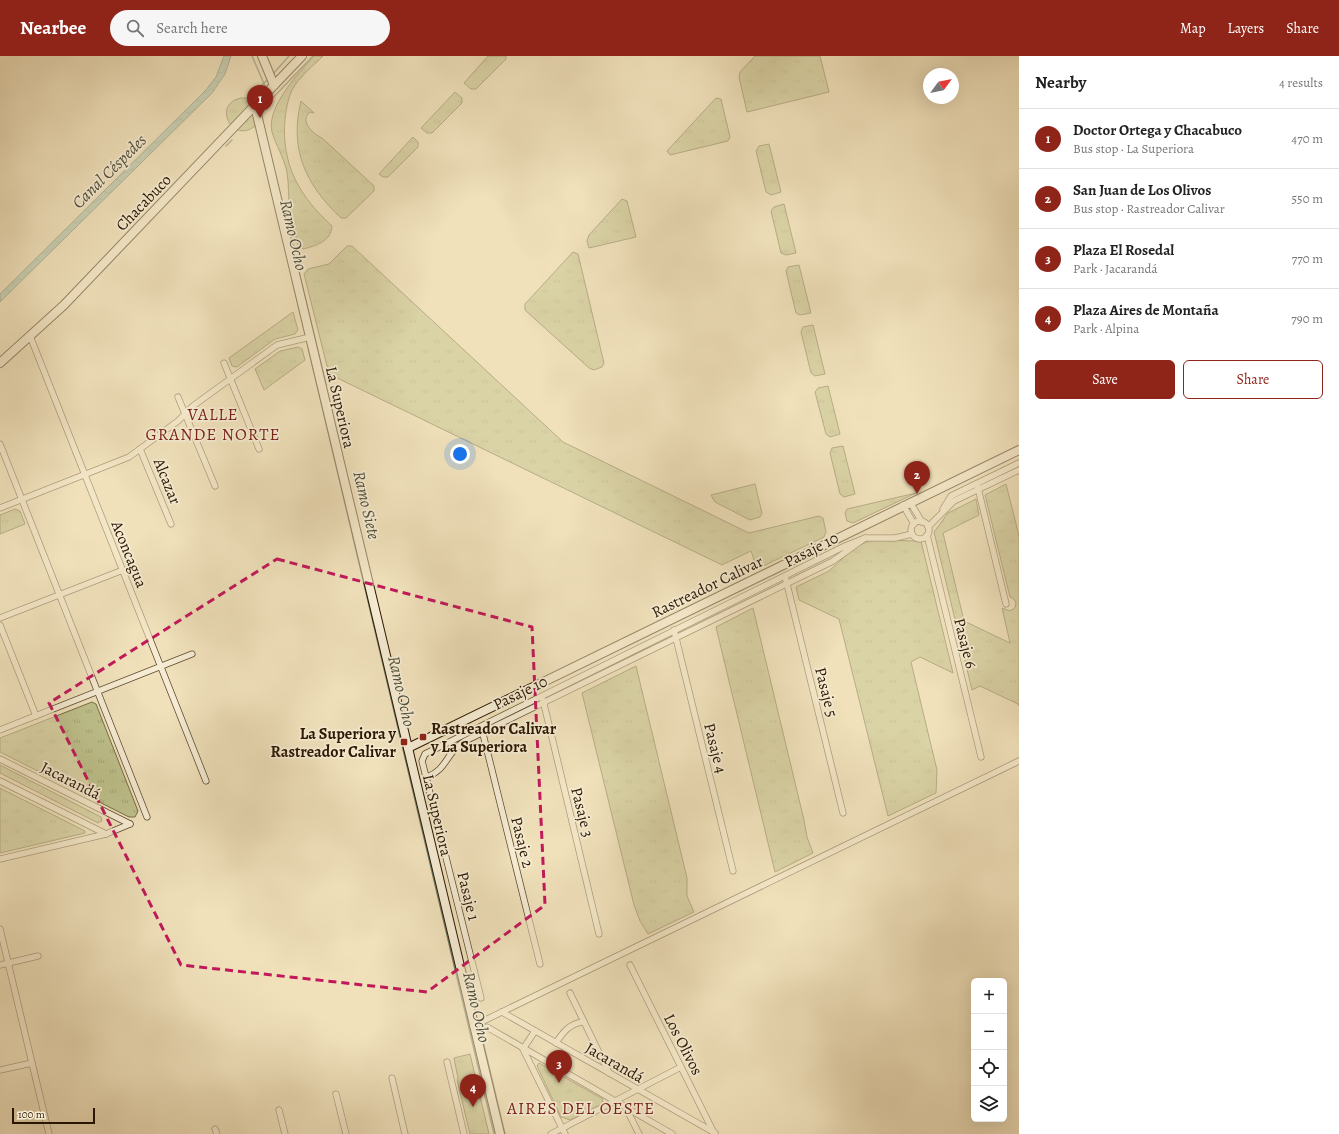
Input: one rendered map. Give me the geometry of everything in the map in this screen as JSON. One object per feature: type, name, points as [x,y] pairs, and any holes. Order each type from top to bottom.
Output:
[{"type":"street","points":[[262,56],[272,79]]},
{"type":"street","name":"Chacabuco","points":[[0,363],[64,305],[255,106],[272,79],[302,56]]},
{"type":"street","name":"La Superiora","points":[[255,106],[500,1134]]},
{"type":"street","name":"Aconcagua","points":[[30,336],[206,781]]},
{"type":"street","points":[[0,508],[129,457],[230,379],[278,345],[310,337]]},
{"type":"street","points":[[224,363],[259,449]]},
{"type":"street","points":[[178,397],[215,486]]},
{"type":"street","points":[[0,444],[147,817]]},
{"type":"street","name":"Alcazar","points":[[140,449],[171,524]]},
{"type":"street","name":"Rastreador Calivar","points":[[408,748],[907,503],[1019,450]]},
{"type":"street","points":[[922,522],[914,524],[911,529],[912,534],[919,539],[927,535],[928,527],[954,501],[1019,463]]},
{"type":"street","points":[[978,487],[1019,470]]},
{"type":"street","points":[[978,487],[1006,604]]},
{"type":"street","points":[[907,503],[922,522],[928,527]]},
{"type":"street","points":[[907,503],[914,524]]},
{"type":"street","name":"Pasaje 10","points":[[865,538],[833,561],[455,747],[439,771],[427,778],[422,760],[425,754],[481,725],[844,546],[865,538],[895,538],[912,534]]},
{"type":"street","name":"Pasaje 6","points":[[927,535],[981,757]]},
{"type":"street","points":[[0,618],[123,570]]},
{"type":"street","name":"Pasaje 5","points":[[785,576],[843,813]]},
{"type":"street","points":[[0,625],[36,716]]},
{"type":"street","name":"Pasaje 4","points":[[674,630],[733,871]]},
{"type":"street","points":[[0,730],[192,654]]},
{"type":"street","name":"Pasaje 3","points":[[542,696],[599,934]]},
{"type":"street","name":"Pasaje 2","points":[[481,725],[540,964]]},
{"type":"street","name":"Jacarandá","points":[[0,759],[130,824],[106,834],[0,781]]},
{"type":"street","points":[[474,1030],[502,1012],[1019,761]]},
{"type":"street","name":"Pasaje 1","points":[[427,778],[481,998]]},
{"type":"street","points":[[0,859],[106,834]]},
{"type":"street","points":[[0,929],[49,1134]]},
{"type":"street","points":[[0,965],[38,956]]},
{"type":"street","name":"Los Olivos","points":[[630,965],[715,1134]]},
{"type":"street","points":[[570,993],[609,1073]]},
{"type":"street","name":"Jacarandá","points":[[502,1012],[715,1134]]},
{"type":"street","points":[[556,1043],[566,1029],[577,1022],[584,1022]]},
{"type":"street","points":[[474,1030],[487,1027],[615,1101],[662,1132],[672,1134]]},
{"type":"street","points":[[523,1049],[535,1031]]},
{"type":"street","points":[[523,1049],[564,1131]]},
{"type":"street","points":[[447,1062],[464,1134]]},
{"type":"street","points":[[0,1070],[32,1063]]},
{"type":"street","points":[[551,1134],[564,1131],[615,1101],[682,1068]]},
{"type":"street","points":[[392,1078],[406,1134]]},
{"type":"street","points":[[336,1094],[346,1134]]},
{"type":"street","points":[[626,1108],[639,1134]]},
{"type":"street","points":[[279,1110],[285,1134]]},
{"type":"highlighted area","points":[[277,559],[532,627],[545,905],[427,992],[181,965],[49,703]]},
{"type":"green space","points":[[314,56],[323,56],[298,81],[289,97],[285,119],[286,151],[295,179],[302,192],[332,226],[326,240],[317,245],[303,249],[298,245],[290,209],[287,172],[272,132],[271,122],[274,112],[285,91]]},
{"type":"green space","points":[[488,56],[506,56],[506,59],[476,89],[471,89],[464,83]]},
{"type":"green space","points":[[755,56],[820,56],[829,92],[747,112],[739,77],[740,72]]},
{"type":"green space","points":[[455,92],[462,98],[462,103],[432,133],[427,133],[421,128]]},
{"type":"green space","points":[[241,98],[248,98],[255,102],[256,125],[248,130],[240,130],[233,127],[226,115],[227,108],[232,102]]},
{"type":"green space","points":[[716,98],[721,99],[730,137],[728,141],[670,155],[667,151]]},
{"type":"green space","points":[[301,101],[314,113],[310,112],[307,116],[306,119],[308,127],[374,186],[374,191],[346,218],[341,218],[318,193],[303,166],[297,135]]},
{"type":"green space","points":[[413,137],[418,142],[418,147],[388,177],[383,177],[379,174]]},
{"type":"green space","points":[[769,144],[781,192],[771,195],[766,192],[756,151],[759,146]]},
{"type":"green space","points":[[622,199],[627,201],[636,237],[589,248],[587,241],[589,235]]},
{"type":"green space","points":[[784,204],[796,253],[786,255],[781,253],[771,211],[774,207]]},
{"type":"green space","points":[[347,246],[352,246],[563,442],[749,533],[819,516],[823,518],[826,532],[824,537],[757,569],[751,551],[722,565],[329,374],[304,274],[308,269],[329,264]]},
{"type":"green space","points":[[573,252],[578,254],[604,363],[602,367],[594,370],[589,368],[525,310],[525,304]]},
{"type":"green space","points":[[799,265],[811,313],[800,315],[796,313],[786,271],[788,267]]},
{"type":"green space","points":[[293,312],[298,330],[295,334],[275,339],[237,367],[232,366],[229,358]]},
{"type":"green space","points":[[813,325],[825,374],[815,376],[811,373],[801,332],[803,327]]},
{"type":"green space","points":[[298,347],[302,349],[305,360],[264,390],[255,369],[280,351]]},
{"type":"green space","points":[[828,386],[840,434],[830,437],[826,434],[815,392],[818,388]]},
{"type":"green space","points":[[843,446],[855,494],[844,497],[840,494],[830,453],[832,448]]},
{"type":"green space","points":[[755,484],[762,513],[760,517],[750,520],[715,502],[711,495]]},
{"type":"green space","points":[[1006,484],[1019,536],[1019,706],[1018,704],[980,686],[972,690],[934,532],[948,513],[976,499],[979,515],[943,533],[964,621],[1010,643],[1002,608],[1010,611],[1015,608],[1016,603],[1014,599],[1010,597],[985,495]]},
{"type":"green space","points":[[916,493],[853,523],[847,521],[845,513],[847,509]]},
{"type":"green space","points":[[15,509],[20,511],[25,524],[0,534],[0,515]]},
{"type":"green space","points":[[870,540],[921,541],[953,673],[920,657],[911,662],[937,770],[936,793],[888,816],[839,619],[799,600],[796,587],[829,571],[854,548]]},
{"type":"green space","points":[[753,608],[807,837],[813,853],[775,872],[716,627]]},
{"type":"green space","points":[[636,666],[687,878],[687,896],[694,912],[648,934],[640,921],[634,905],[582,693]]},
{"type":"green space","points":[[92,702],[96,704],[138,811],[135,817],[129,817],[0,752],[0,738]]},
{"type":"green space","points":[[0,765],[101,817],[102,821],[98,823],[0,773]]},
{"type":"green space","points":[[0,788],[85,831],[85,833],[0,853]]},
{"type":"green space","points":[[470,1054],[489,1134],[470,1134],[457,1080],[458,1078],[454,1058]]},
{"type":"green space","points":[[539,1063],[603,1099],[602,1104],[570,1120],[561,1117],[537,1066]]},
{"type":"water","points":[[224,56],[231,56],[225,74],[212,93],[0,302],[0,294],[205,91],[216,77]]},
{"type":"waterway","name":"Ramo Siete","points":[[252,56],[265,86]]},
{"type":"waterway","points":[[273,74],[289,56]]},
{"type":"waterway","points":[[267,104],[313,56]]},
{"type":"waterway","name":"Ramo Siete","points":[[261,86],[269,78]]},
{"type":"waterway","points":[[226,146],[232,140]]},
{"type":"waterway","name":"Ramo Siete","points":[[285,214],[294,251]]},
{"type":"waterway","name":"Ramo Siete","points":[[299,272],[326,385]]},
{"type":"waterway","name":"Ramo Ocho","points":[[292,279],[304,329]]},
{"type":"waterway","name":"Ramo Ocho","points":[[308,347],[494,1134]]},
{"type":"waterway","name":"Ramo Siete","points":[[481,1033],[505,1134]]},
{"type":"place","name":"Doctor Ortega y Chacabuco","points":[[260,118]]},
{"type":"place","name":"San Juan de Los Olivos","points":[[917,494]]},
{"type":"place","name":"Rastreador Calivar y La Superiora","points":[[423,737]]},
{"type":"place","name":"La Superiora y Rastreador Calivar","points":[[404,742]]},
{"type":"place","name":"Plaza El Rosedal","points":[[559,1083]]},
{"type":"place","name":"Plaza Aires de Montaña","points":[[473,1107]]},
{"type":"district","name":"VALLE GRANDE NORTE","points":[[213,424]]},
{"type":"district","name":"AIRES DEL OESTE","points":[[581,1108]]},
{"type":"water label","name":"Canal Céspedes","points":[[109,171]]}]
